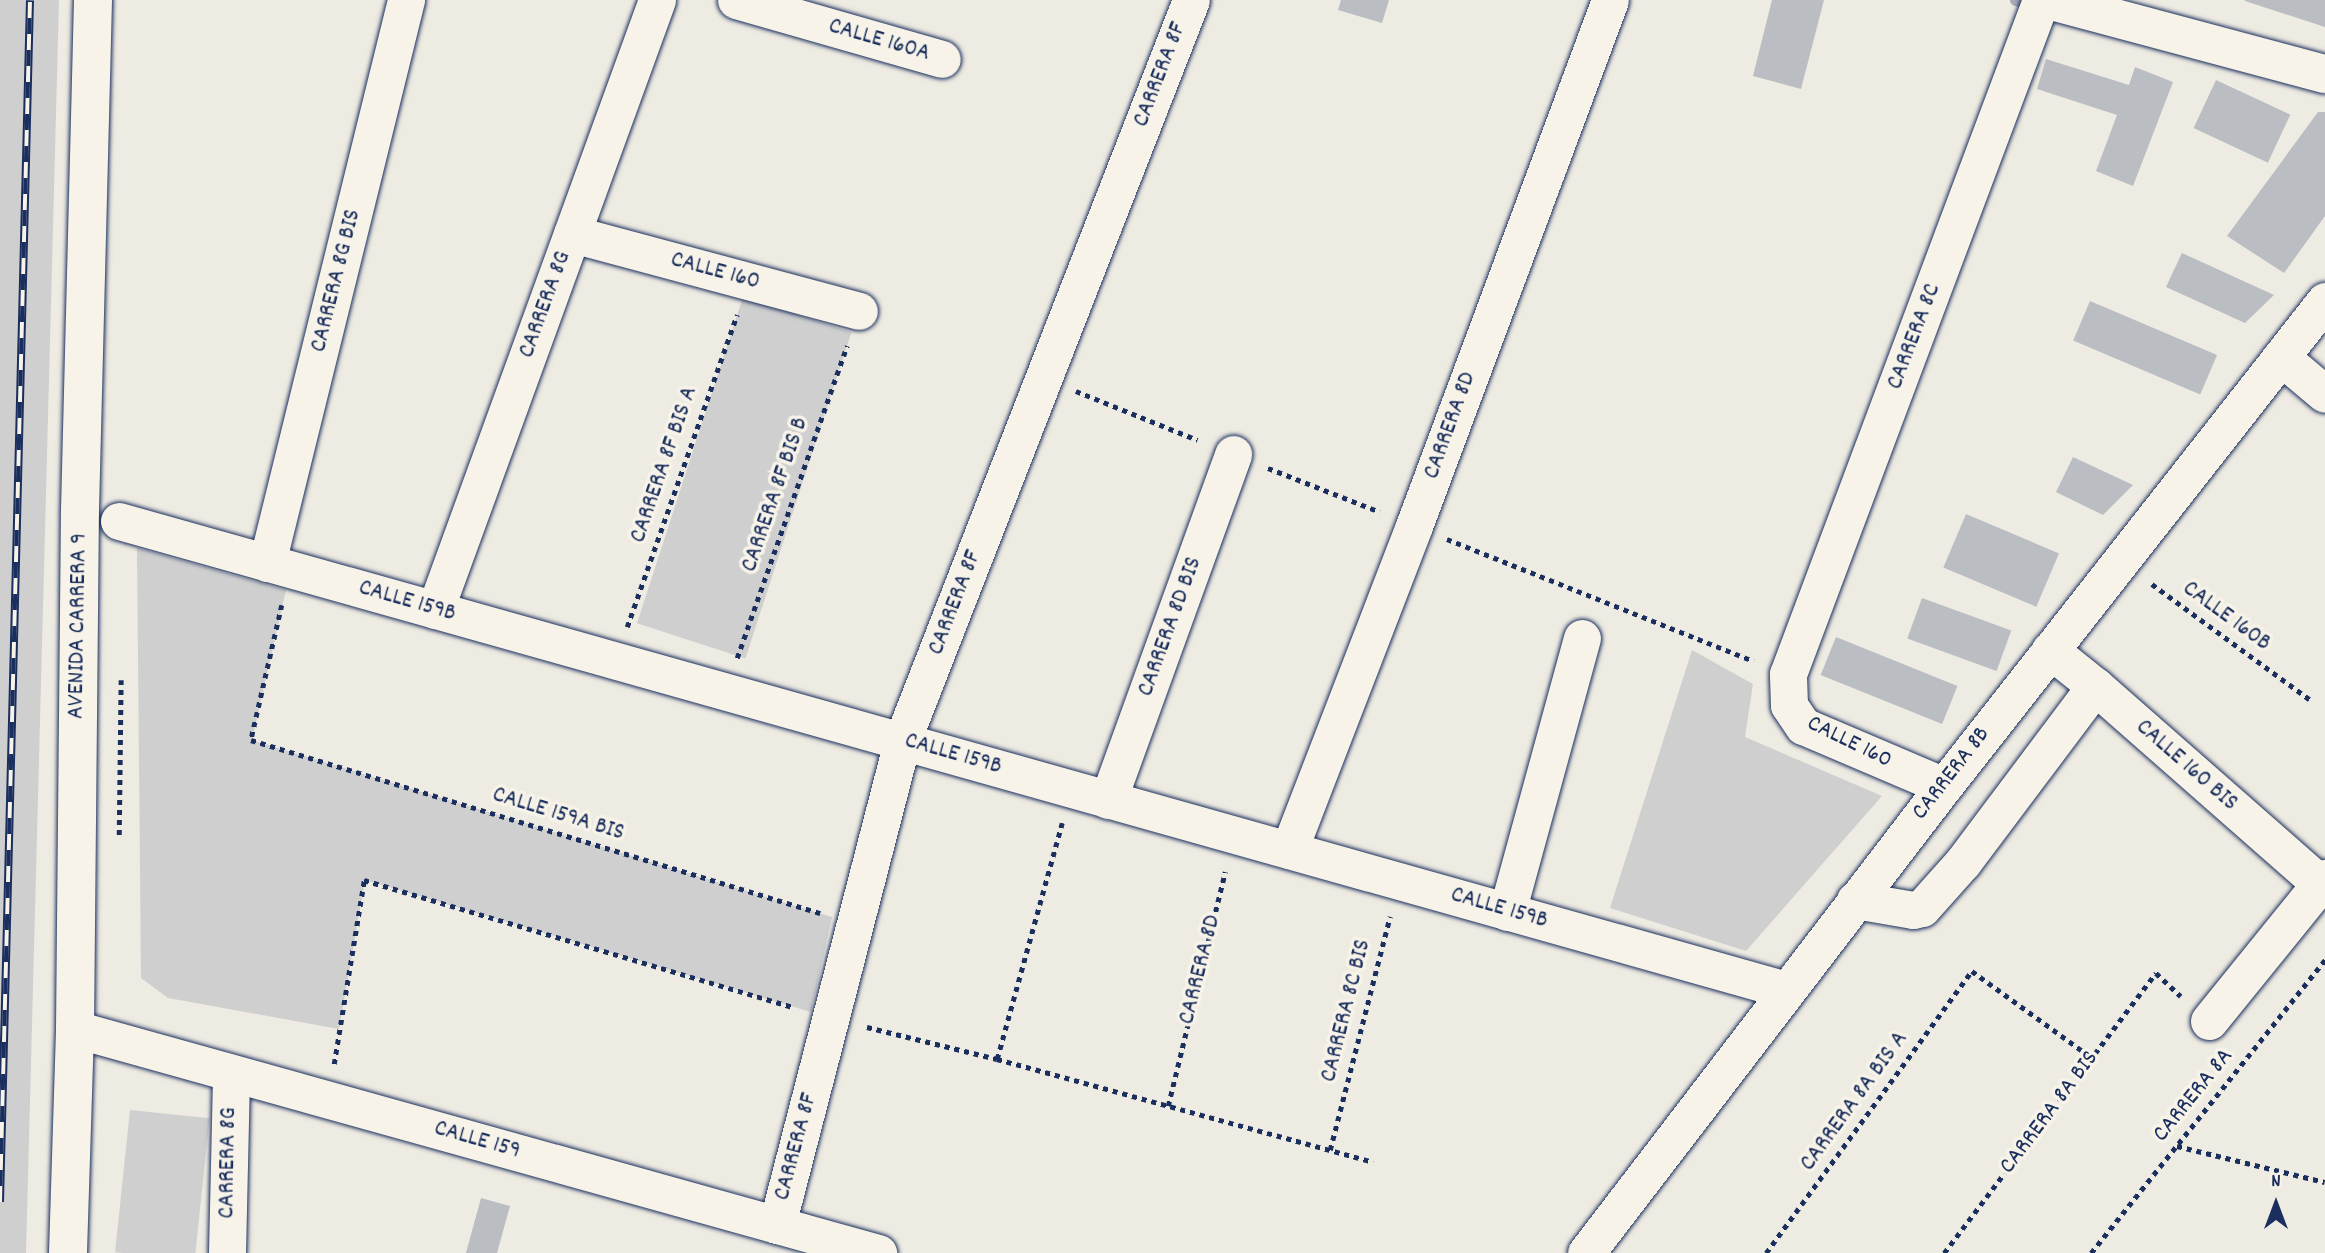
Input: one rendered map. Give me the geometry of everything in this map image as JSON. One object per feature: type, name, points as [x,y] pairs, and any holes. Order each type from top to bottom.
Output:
[{"type":"main road","name":"AVENIDA CARRERA 9","points":[[68,1253],[75,1029],[80,510],[93,0]]},
{"type":"main road","points":[[2048,0],[2129,10],[2325,74]]},
{"type":"street","name":"CARRERA 8G BIS","points":[[279,566],[406,0]]},
{"type":"street","name":"CARRERA 8G","points":[[435,610],[657,0]]},
{"type":"street","name":"CALLE 160A","points":[[736,0],[942,59]]},
{"type":"street","name":"CARRERA 8F","points":[[777,1225],[902,741],[1191,0]]},
{"type":"street","name":"CARRERA 8D","points":[[1289,850],[1414,526],[1610,0]]},
{"type":"street","name":"CARRERA 8C","points":[[1788,674],[2041,0]]},
{"type":"street","name":"CALLE 160","points":[[572,234],[859,311]]},
{"type":"street","name":"CARRERA 8B","points":[[1586,1253],[1855,900],[2325,301]]},
{"type":"street","points":[[2281,357],[2325,394]]},
{"type":"street","name":"CARRERA 8D BIS","points":[[1108,800],[1233,454]]},
{"type":"street","name":"CALLE 159B","points":[[119,522],[1786,990]]},
{"type":"street","points":[[1507,912],[1582,638]]},
{"type":"street","name":"CALLE 160 BIS","points":[[2050,650],[2323,881]]},
{"type":"street","name":"CALLE 160","points":[[1788,674],[1789,705],[1803,726],[1944,786]]},
{"type":"street","points":[[1855,900],[1913,910],[1922,908],[1963,862],[2095,686]]},
{"type":"street","points":[[2208,1020],[2323,881]]},
{"type":"street","name":"CALLE 159","points":[[75,1029],[878,1253]]},
{"type":"street","name":"CARRERA 8G","points":[[227,1253],[231,1073]]},
{"type":"path","name":"CARRERA 8F BIS A","points":[[615,661],[749,282]]},
{"type":"path","name":"CARRERA 8F BIS B","points":[[726,692],[859,311]]},
{"type":"path","name":"CALLE 160B","points":[[2120,560],[2312,701]]},
{"type":"path","name":"CALLE 159A BIS","points":[[279,566],[251,740],[855,924]]},
{"type":"path","points":[[997,1059],[1071,789]]},
{"type":"path","name":"CARRERA 8D","points":[[1168,1106],[1235,835]]},
{"type":"path","points":[[328,1099],[364,880]]},
{"type":"path","name":"CARRERA 8C BIS","points":[[1330,1150],[1399,881]]},
{"type":"path","name":"CARRERA 8A","points":[[2091,1253],[2325,960]]},
{"type":"path","name":"CARRERA 8A BIS A","points":[[1766,1253],[1972,971],[2092,1058]]},
{"type":"path","name":"CARRERA 8A BIS","points":[[1944,1253],[2155,973]]},
{"type":"path","points":[[2177,1146],[2325,1182]]},
{"type":"shaded area","points":[[0,0],[59,0],[26,1253],[0,1253]]},
{"type":"shaded area","points":[[743,297],[851,332],[745,658],[637,623]]},
{"type":"shaded area","points":[[137,548],[286,590],[252,740],[832,917],[811,1012],[365,880],[339,1029],[168,998],[141,978]]},
{"type":"shaded area","points":[[1692,650],[1753,684],[1745,737],[1882,796],[1746,951],[1610,908]]},
{"type":"shaded area","points":[[130,1110],[210,1118],[195,1253],[115,1252]]},
{"type":"building","points":[[1341,0],[1389,0],[1382,23],[1338,10]]},
{"type":"building","points":[[1772,0],[1824,0],[1801,89],[1753,76]]},
{"type":"building","points":[[2325,0],[2325,27],[2245,1]]},
{"type":"building","points":[[2046,59],[2129,85],[2135,67],[2173,82],[2133,186],[2096,171],[2117,115],[2037,89]]},
{"type":"building","points":[[2216,80],[2290,115],[2268,163],[2194,128]]},
{"type":"building","points":[[2318,112],[2325,112],[2325,216],[2284,273],[2227,236]]},
{"type":"building","points":[[2182,253],[2274,295],[2245,323],[2166,287]]},
{"type":"building","points":[[2090,301],[2217,355],[2200,395],[2073,341]]},
{"type":"building","points":[[2073,457],[2133,485],[2103,515],[2056,492]]},
{"type":"building","points":[[1966,514],[2059,553],[2036,607],[1943,567]]},
{"type":"building","points":[[1922,598],[2011,630],[1997,671],[1907,638]]},
{"type":"building","points":[[1836,637],[1957,686],[1942,724],[1821,675]]},
{"type":"building","points":[[481,1198],[510,1206],[497,1253],[466,1253]]},
{"type":"waterway","points":[[2016,0],[2037,6]]},
{"type":"railway","points":[[0,1202],[30,0]]}]
